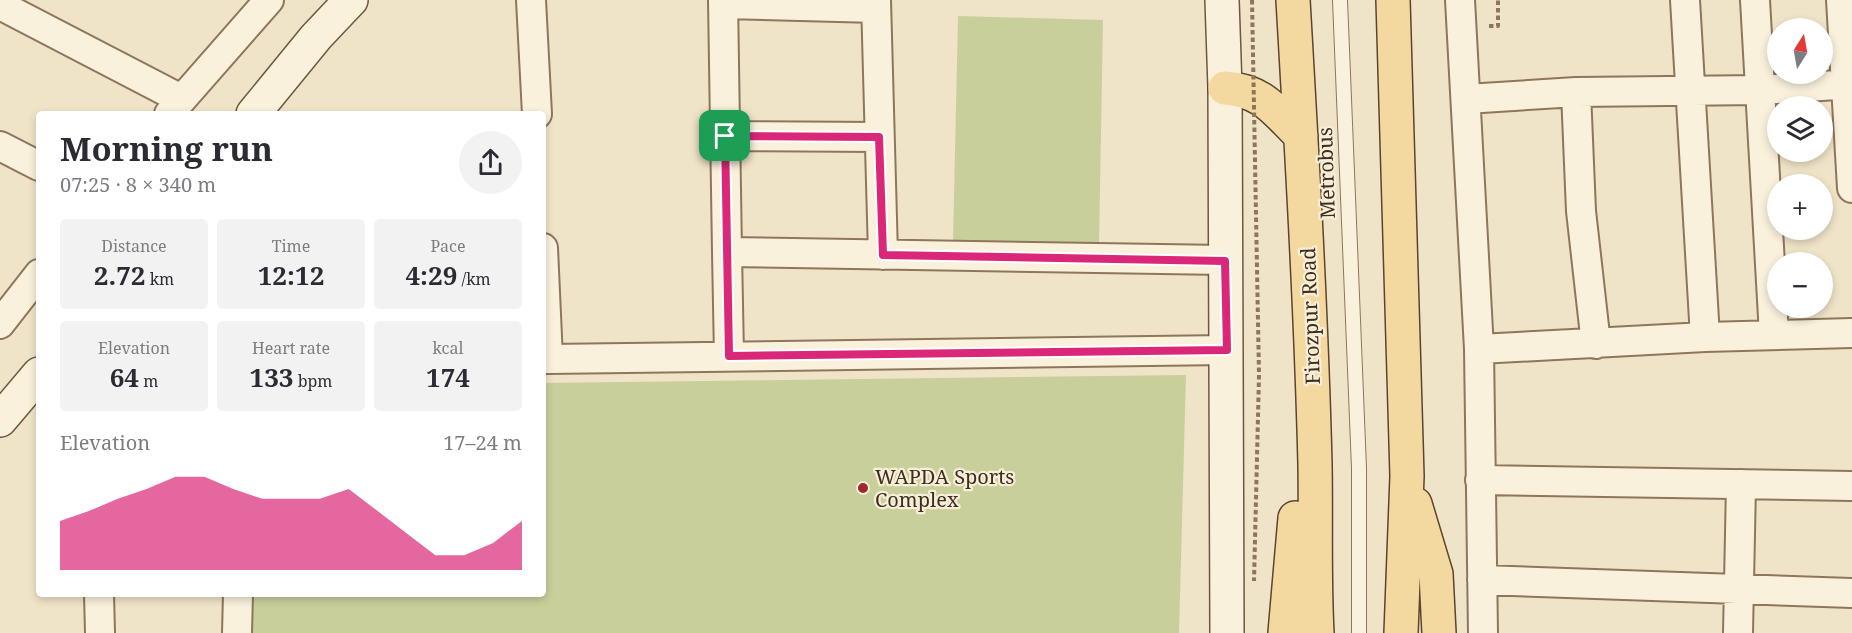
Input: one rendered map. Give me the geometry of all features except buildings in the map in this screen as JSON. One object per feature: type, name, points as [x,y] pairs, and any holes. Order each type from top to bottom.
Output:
[{"type":"main road","name":"Firozpur Road","points":[[1293,0],[1315,467],[1314,578],[1317,633]]},
{"type":"main road","points":[[1393,0],[1407,476],[1401,633]]},
{"type":"main road","points":[[1225,88],[1246,90],[1259,96],[1301,136]]},
{"type":"main road","points":[[1285,633],[1296,507],[1315,467]]},
{"type":"main road","points":[[1407,476],[1436,574],[1439,633]]},
{"type":"street","points":[[255,111],[316,37],[351,0]]},
{"type":"street","points":[[531,0],[537,111]]},
{"type":"street","points":[[1222,0],[1225,88],[1227,633]]},
{"type":"street","points":[[1460,0],[1479,349],[1483,633]]},
{"type":"street","points":[[1685,0],[1705,337]]},
{"type":"street","points":[[1755,0],[1774,335]]},
{"type":"street","points":[[1841,0],[1849,84],[1852,188]]},
{"type":"street","points":[[729,356],[723,2],[876,4],[883,255]]},
{"type":"street","points":[[0,5],[175,107],[257,3]]},
{"type":"street","points":[[1466,99],[1576,92],[1761,90],[1849,84]]},
{"type":"street","points":[[1576,92],[1581,211],[1596,344]]},
{"type":"street","points":[[725,136],[879,137]]},
{"type":"street","points":[[0,146],[36,164]]},
{"type":"street","points":[[727,252],[1225,261]]},
{"type":"street","points":[[0,324],[36,278]]},
{"type":"street","points":[[1479,349],[1705,337],[1852,333]]},
{"type":"street","points":[[546,359],[1227,350]]},
{"type":"street","points":[[0,420],[36,378]]},
{"type":"street","points":[[1480,480],[1852,486]]},
{"type":"street","points":[[1738,633],[1741,484]]},
{"type":"street","points":[[1482,580],[1852,593]]},
{"type":"street","points":[[99,597],[100,633]]},
{"type":"street","points":[[237,633],[238,597]]},
{"type":"lane","name":"Metrobus","points":[[1340,0],[1359,468],[1359,633]]},
{"type":"path","points":[[1252,0],[1259,375],[1254,581]]},
{"type":"path","points":[[1498,0],[1498,26]]},
{"type":"green space","points":[[958,16],[1103,20],[1099,245],[953,241]]},
{"type":"green space","name":"WAPDA Sports Complex","points":[[1186,375],[1179,633],[251,633],[251,597],[546,597],[546,383]]},
{"type":"place","name":"WAPDA Sports Complex","points":[[863,488]]},
{"type":"route","points":[[725,136],[879,137],[883,255],[1225,261],[1227,350],[729,356],[725,136]]}]
